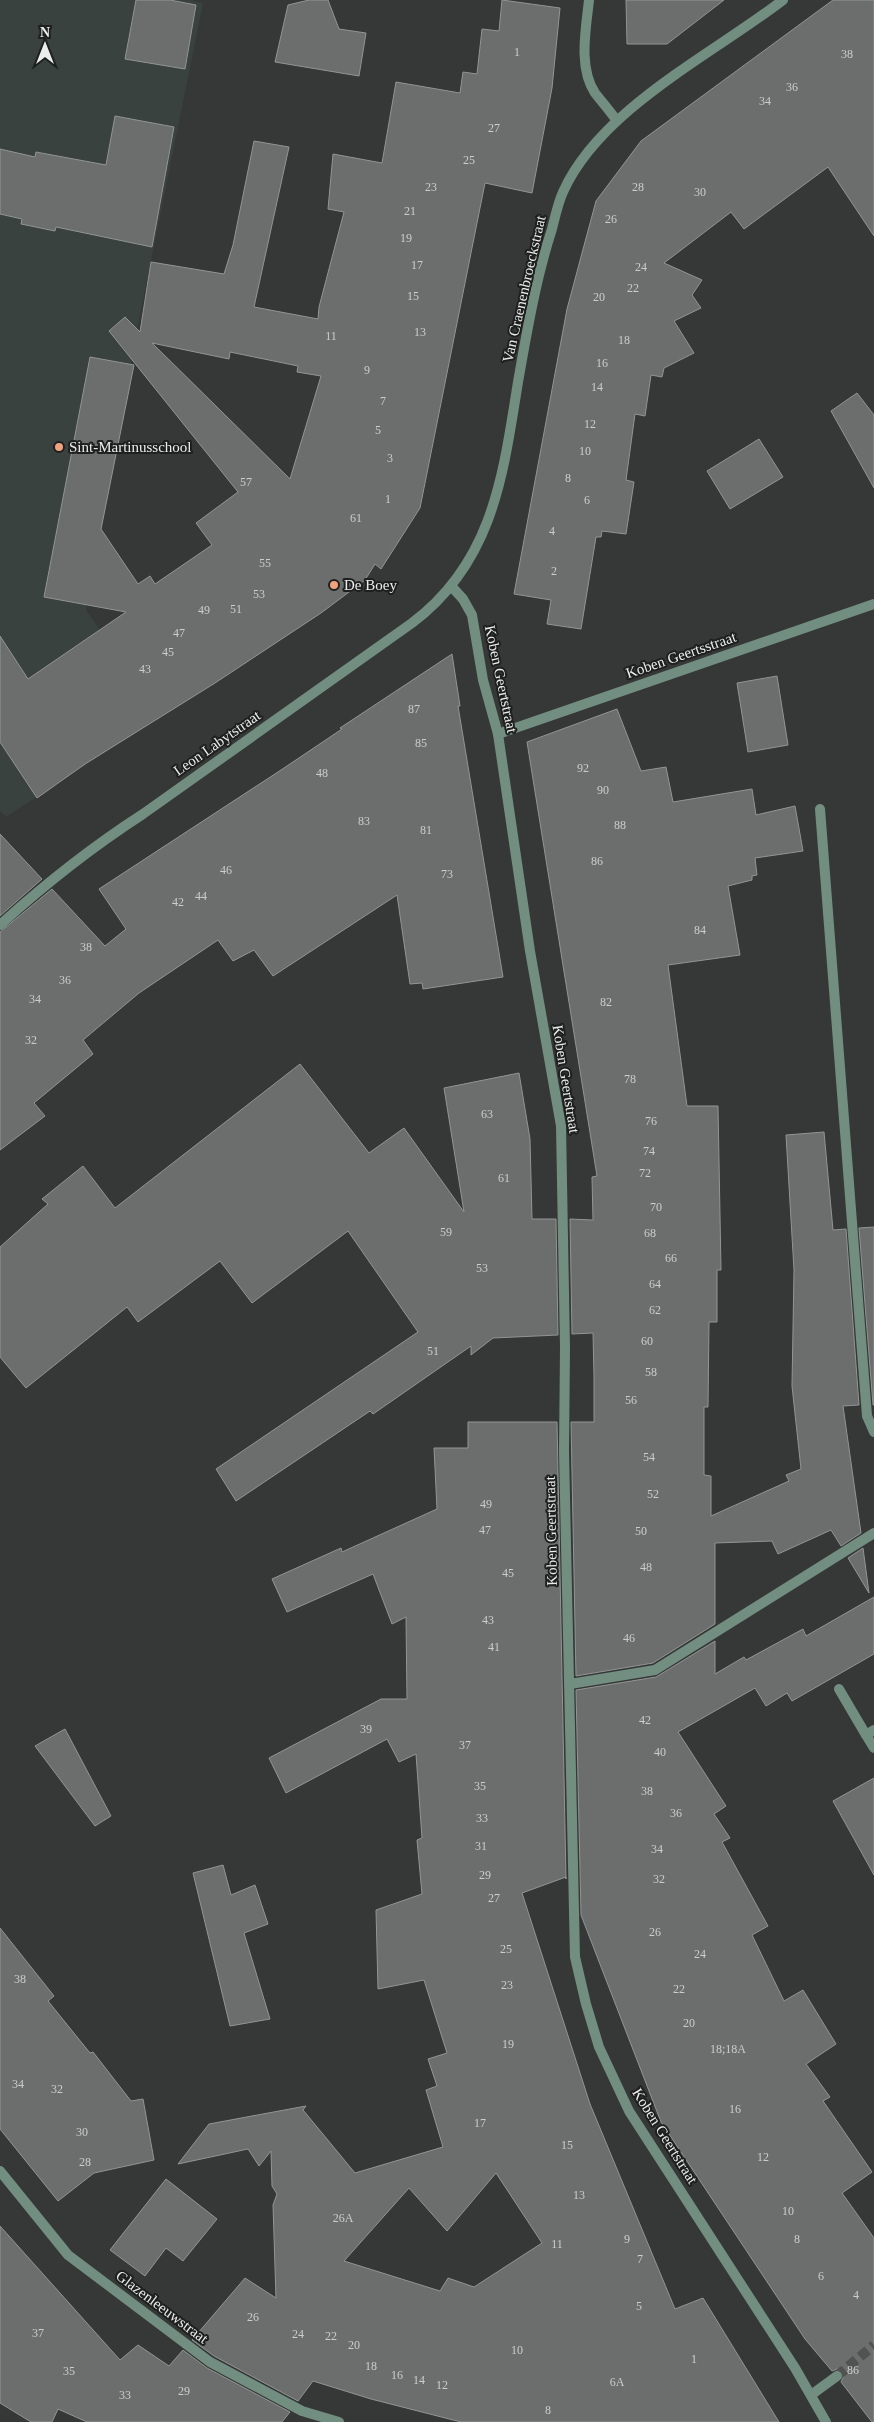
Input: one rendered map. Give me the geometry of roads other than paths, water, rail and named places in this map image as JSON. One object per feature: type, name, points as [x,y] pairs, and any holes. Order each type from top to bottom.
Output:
[{"type":"street","points":[[589,0],[585,52],[588,74],[594,91],[617,120]]},
{"type":"street","name":"Van Craenenbroeckstraat","points":[[452,587],[468,562],[491,513],[503,475],[532,308],[545,248],[563,192],[586,154],[617,120],[715,46],[783,0]]},
{"type":"street","name":"Koben Geertstraat","points":[[452,587],[463,599],[472,615],[483,680],[498,734],[530,951],[561,1126],[565,1348],[564,1451],[575,1957],[599,2047],[629,2111],[795,2368],[826,2422]]},
{"type":"street","name":"Leon Labytstraat","points":[[0,925],[24,902],[106,838],[143,814],[412,623],[433,607],[452,587]]},
{"type":"street","name":"Koben Geertsstraat","points":[[498,734],[874,604]]},
{"type":"street","points":[[820,808],[867,1416],[874,1432]]},
{"type":"street","points":[[570,1684],[655,1670],[874,1533]]},
{"type":"street","points":[[839,1689],[870,1732],[874,1748]]},
{"type":"street","name":"Glazenleeuwstraat","points":[[0,2171],[68,2255],[210,2362],[302,2411],[339,2422]]},
{"type":"street","points":[[811,2395],[837,2376]]},
{"type":"tunnel","points":[[837,2376],[874,2345]]},
{"type":"place","name":"Sint-Martinusschool","points":[[59,447]]},
{"type":"place","name":"De Boey","points":[[334,585]]}]
